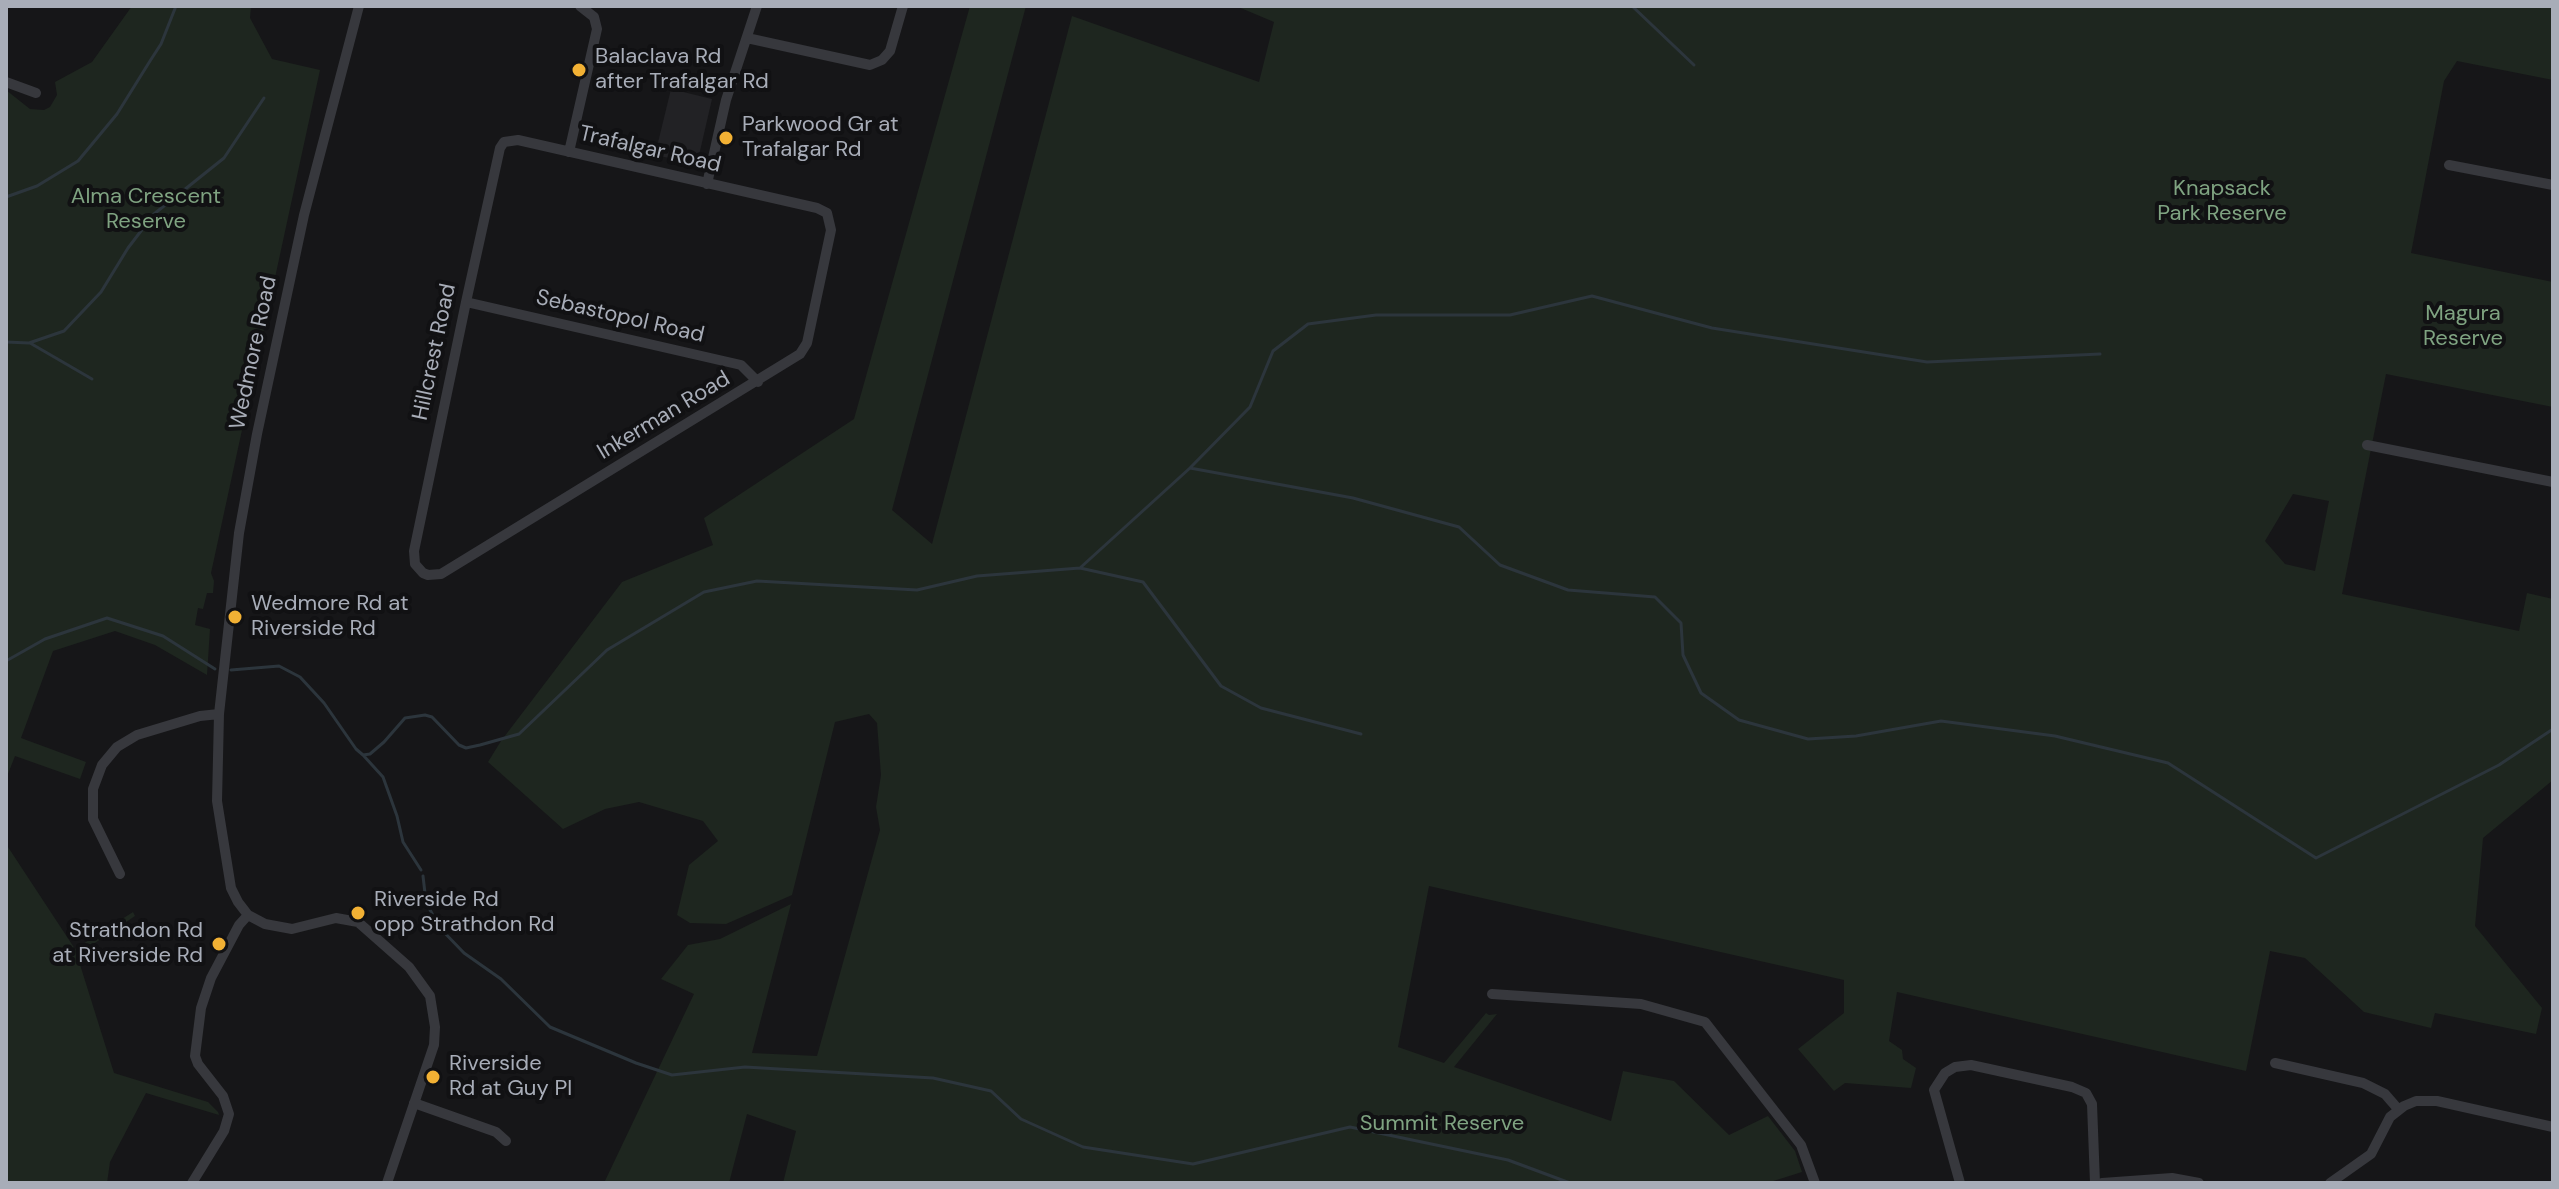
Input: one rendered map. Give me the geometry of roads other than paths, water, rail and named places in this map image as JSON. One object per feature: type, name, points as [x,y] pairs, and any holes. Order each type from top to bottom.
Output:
[{"type":"street","name":"Wedmore Road","points":[[248,915],[231,888],[218,823],[219,714],[234,566],[257,434],[304,215],[359,6]]},
{"type":"street","points":[[569,152],[597,29],[594,17],[580,6]]},
{"type":"street","points":[[707,184],[726,100],[757,6]]},
{"type":"street","points":[[747,38],[863,65],[876,64],[890,51],[903,6]]},
{"type":"street","points":[[6,82],[36,93]]},
{"type":"street","name":"Trafalgar Road","points":[[507,141],[518,140],[817,208],[828,216]]},
{"type":"street","name":"Hillcrest Road","points":[[423,573],[415,564],[414,551],[500,148],[507,141]]},
{"type":"street","points":[[2449,165],[2553,185]]},
{"type":"street","name":"Inkerman Road","points":[[423,573],[435,576],[446,572],[758,382],[804,349],[831,230],[828,216]]},
{"type":"street","name":"Sebastopol Road","points":[[466,302],[741,365],[758,382]]},
{"type":"street","points":[[2367,445],[2553,482]]},
{"type":"street","points":[[120,874],[93,819],[93,789],[102,765],[117,747],[137,735],[200,716],[219,714]]},
{"type":"street","points":[[192,1183],[220,1139],[229,1114],[223,1096],[195,1056],[201,1008],[211,978],[239,925],[248,915],[265,924],[292,929],[336,918],[358,922],[366,926],[418,977],[430,996],[435,1027],[434,1045],[387,1183]]},
{"type":"street","points":[[1492,994],[1641,1004],[1705,1022],[1801,1145],[1815,1183]]},
{"type":"street","points":[[2275,1063],[2363,1083],[2385,1094],[2398,1109]]},
{"type":"street","points":[[1960,1183],[1934,1090],[1945,1073],[1955,1067],[1971,1065],[2076,1087],[2086,1093],[2092,1104],[2095,1183]]},
{"type":"street","points":[[2330,1183],[2374,1151],[2390,1117],[2398,1109],[2416,1101],[2437,1101],[2553,1127]]},
{"type":"street","points":[[414,1103],[496,1132],[506,1141]]},
{"type":"street","points":[[2102,1183],[2172,1178],[2199,1183]]},
{"type":"waterway","points":[[6,197],[37,186],[78,161],[117,114],[161,44],[176,6]]},
{"type":"waterway","points":[[1632,6],[1694,65]]},
{"type":"waterway","points":[[6,342],[29,343],[64,331],[101,292],[154,214],[224,158],[264,98]]},
{"type":"waterway","points":[[1190,468],[1250,407],[1273,351],[1308,324],[1376,315],[1510,315],[1592,296],[1712,328],[1927,362],[2100,354]]},
{"type":"waterway","points":[[30,343],[92,379]]},
{"type":"waterway","points":[[231,670],[279,666],[300,677],[363,755],[370,754],[384,742],[405,718],[425,715],[432,717],[459,745],[466,748],[519,734],[607,650],[704,592],[757,581],[917,590],[977,576],[1080,568],[1190,468],[1353,498],[1459,527],[1500,565],[1568,590],[1655,597],[1681,623],[1683,655],[1701,693],[1739,720],[1808,739],[1856,736],[1941,721],[2055,736],[2168,763],[2316,858],[2499,765],[2553,729]]},
{"type":"waterway","points":[[1080,568],[1143,582],[1221,686],[1261,708],[1361,734]]},
{"type":"waterway","points":[[6,661],[45,639],[107,618],[163,636],[215,669]]},
{"type":"waterway","points":[[363,755],[383,777],[403,842],[421,870]]},
{"type":"waterway","points":[[423,876],[426,902],[439,927],[464,953],[501,979],[550,1027],[672,1075],[745,1067],[933,1078],[991,1091],[1021,1119],[1083,1147],[1193,1164],[1350,1127],[1508,1160],[1570,1183]]},
{"type":"place","name":"Balaclava Rd after Trafalgar Rd","points":[[579,70]]},
{"type":"place","name":"Parkwood Gr at Trafalgar Rd","points":[[726,138]]},
{"type":"place","name":"Wedmore Rd at Riverside Rd","points":[[235,617]]},
{"type":"place","name":"Riverside Rd opp Strathdon Rd","points":[[358,913]]},
{"type":"place","name":"Strathdon Rd at Riverside Rd","points":[[219,944]]},
{"type":"place","name":"Riverside Rd at Guy Pl","points":[[433,1077]]},
{"type":"park label","name":"Knapsack Park Reserve","points":[[2222,202]]},
{"type":"park label","name":"Alma Crescent Reserve","points":[[146,210]]},
{"type":"park label","name":"Magura Reserve","points":[[2463,326]]},
{"type":"park label","name":"Summit Reserve","points":[[1442,1124]]}]
